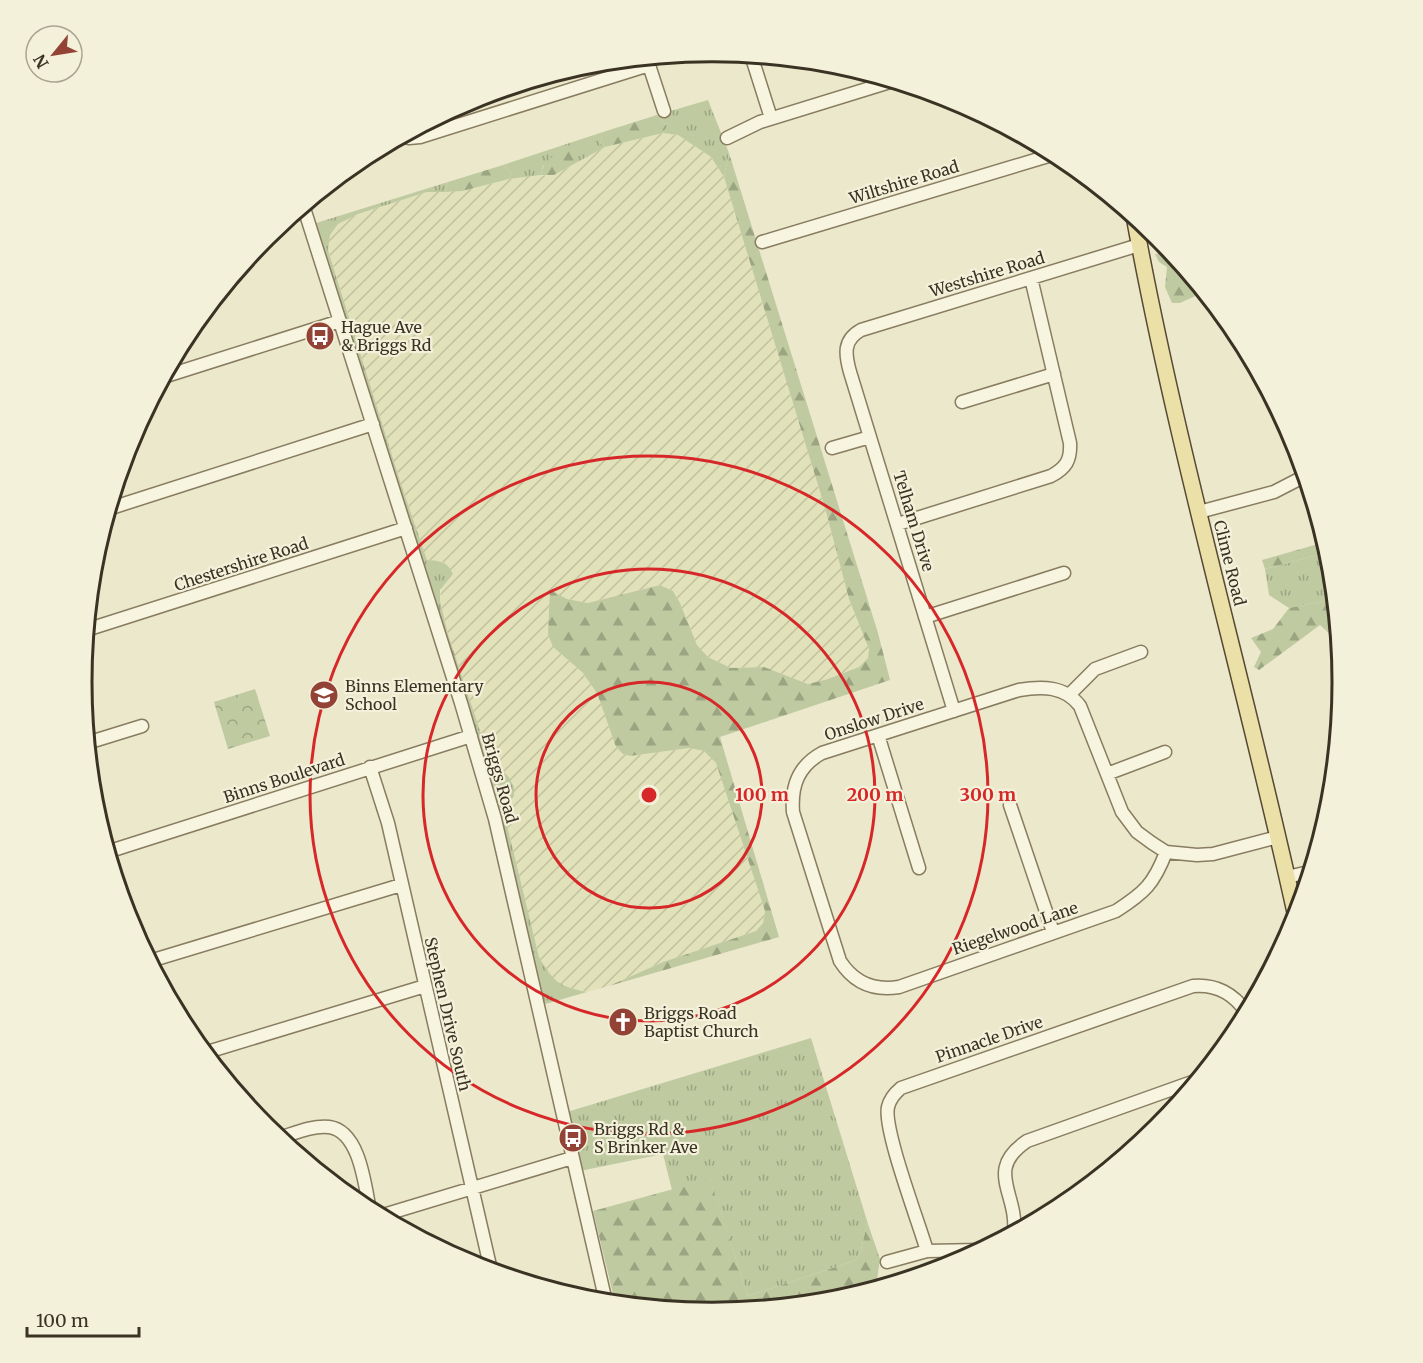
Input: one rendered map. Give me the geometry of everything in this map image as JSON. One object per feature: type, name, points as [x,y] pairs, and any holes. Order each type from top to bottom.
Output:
[{"type":"main road","name":"Clime Road","points":[[1136,230],[1171,397],[1292,899]]},
{"type":"street","points":[[754,63],[771,118]]},
{"type":"street","points":[[649,65],[664,111]]},
{"type":"street","points":[[415,137],[629,67]]},
{"type":"street","points":[[727,138],[743,128],[771,118],[879,85]]},
{"type":"street","name":"Wiltshire Road","points":[[762,242],[1043,158]]},
{"type":"street","name":"Briggs Road","points":[[306,213],[406,528],[495,819],[604,1292]]},
{"type":"street","name":"Westshire Road","points":[[848,341],[861,330],[1139,245]]},
{"type":"street","points":[[898,524],[1051,476],[1067,464],[1070,443],[1031,278]]},
{"type":"street","points":[[174,374],[340,321]]},
{"type":"street","name":"Telham Drive","points":[[848,341],[845,352],[847,363],[954,711]]},
{"type":"street","points":[[962,402],[1053,374]]},
{"type":"street","points":[[117,506],[373,424]]},
{"type":"street","points":[[832,448],[870,437]]},
{"type":"street","points":[[1199,512],[1274,492],[1298,480]]},
{"type":"street","name":"Chestershire Road","points":[[94,627],[406,528]]},
{"type":"street","points":[[926,617],[1064,573]]},
{"type":"street","points":[[1141,652],[1095,669],[1069,695],[1075,699],[1083,712],[1117,802],[1127,821],[1144,838],[1166,852],[1181,855],[1213,854],[1278,837]]},
{"type":"street","name":"Onslow Drive","points":[[851,976],[836,952],[793,812],[792,798],[800,772],[815,756],[1019,690],[1038,687],[1054,689],[1069,695]]},
{"type":"street","points":[[95,741],[142,726]]},
{"type":"street","points":[[878,735],[919,868]]},
{"type":"street","name":"Binns Boulevard","points":[[115,850],[471,736]]},
{"type":"street","points":[[1107,774],[1165,752]]},
{"type":"street","name":"Stephen Drive South","points":[[370,767],[388,823],[488,1260]]},
{"type":"street","points":[[1010,805],[1053,932]]},
{"type":"street","name":"Riegelwood Lane","points":[[851,976],[862,983],[879,988],[899,987],[1116,911],[1143,893],[1161,865],[1166,852]]},
{"type":"street","points":[[1287,877],[1301,874]]},
{"type":"street","points":[[157,959],[401,885]]},
{"type":"street","points":[[214,1050],[425,986]]},
{"type":"street","name":"Pinnacle Drive","points":[[927,1251],[889,1127],[888,1105],[893,1095],[901,1088],[1193,986],[1222,990],[1233,996],[1240,1005]]},
{"type":"street","points":[[1013,1222],[1004,1175],[1007,1161],[1015,1149],[1028,1141],[1181,1086]]},
{"type":"street","points":[[289,1135],[312,1128],[330,1127],[344,1132],[354,1148],[366,1197]]},
{"type":"street","points":[[392,1212],[572,1158]]},
{"type":"street","points":[[887,1262],[927,1251],[962,1248]]},
{"type":"green space","points":[[708,100],[729,153],[724,177],[711,157],[678,135],[663,133],[667,126],[657,115]]},
{"type":"green space","points":[[657,115],[667,126],[663,133],[605,147],[600,143],[603,132]]},
{"type":"green space","points":[[603,132],[600,143],[605,147],[574,164],[574,155],[543,166],[541,175],[509,179],[511,172],[503,165]]},
{"type":"green space","points":[[663,133],[678,135],[711,157],[724,177],[825,508],[849,599],[869,649],[868,658],[859,667],[808,684],[764,667],[731,668],[708,657],[697,645],[673,591],[660,585],[588,603],[567,599],[553,647],[582,672],[597,693],[616,747],[623,754],[630,756],[689,748],[704,751],[716,763],[765,911],[763,923],[756,931],[663,962],[609,986],[587,992],[564,987],[550,975],[539,957],[505,817],[507,806],[514,796],[508,776],[490,761],[448,634],[440,601],[443,562],[427,560],[328,249],[330,235],[338,224],[358,214],[427,192],[462,191],[509,179],[554,175],[605,147]]},
{"type":"green space","points":[[569,150],[574,155],[574,164],[554,175],[541,175],[551,158]]},
{"type":"green space","points":[[729,153],[878,633],[890,680],[720,737],[779,937],[609,986],[663,962],[756,931],[763,923],[765,911],[716,763],[704,751],[689,748],[630,756],[623,754],[616,747],[597,693],[582,672],[553,647],[548,634],[550,590],[567,599],[588,603],[660,585],[673,591],[697,645],[708,657],[731,668],[764,667],[808,684],[859,667],[868,658],[869,649],[849,599],[825,508],[724,177]]},
{"type":"green space","points":[[503,165],[511,172],[509,179],[462,191],[445,192],[448,182]]},
{"type":"green space","points":[[448,182],[445,192],[427,192],[358,214],[338,224],[330,235],[328,250],[427,560],[443,562],[453,574],[440,590],[440,601],[448,634],[490,761],[508,776],[514,787],[514,796],[507,806],[505,817],[539,957],[558,982],[569,988],[587,992],[542,1005],[485,763],[313,224]]},
{"type":"green space","points":[[1160,253],[1196,296],[1180,303],[1172,303],[1165,287],[1167,267],[1159,262],[1155,254]]},
{"type":"green space","points":[[1316,545],[1318,555],[1265,569],[1262,560]]},
{"type":"green space","points":[[1318,555],[1326,601],[1289,608],[1269,595],[1265,569]]},
{"type":"green space","points":[[1326,601],[1329,633],[1320,625],[1259,670],[1254,667],[1261,652],[1251,638],[1273,629],[1289,608]]},
{"type":"green space","points":[[255,689],[270,736],[228,749],[214,702]]},
{"type":"green space","points":[[811,1038],[868,1224],[860,1253],[854,1261],[748,1296],[710,1180],[672,1190],[663,1154],[580,1171],[567,1112]]},
{"type":"green space","points":[[710,1179],[748,1296],[854,1261],[860,1253],[868,1224],[880,1259],[877,1279],[832,1290],[752,1300],[712,1302],[613,1293],[593,1211]]},
{"type":"place","name":"Hague Ave & Briggs Rd","points":[[320,336]]},
{"type":"place","name":"Binns Elementary School","points":[[324,695]]},
{"type":"place","name":"Briggs Road Baptist Church","points":[[623,1022]]},
{"type":"place","name":"Briggs Rd & S Brinker Ave","points":[[573,1138]]}]
